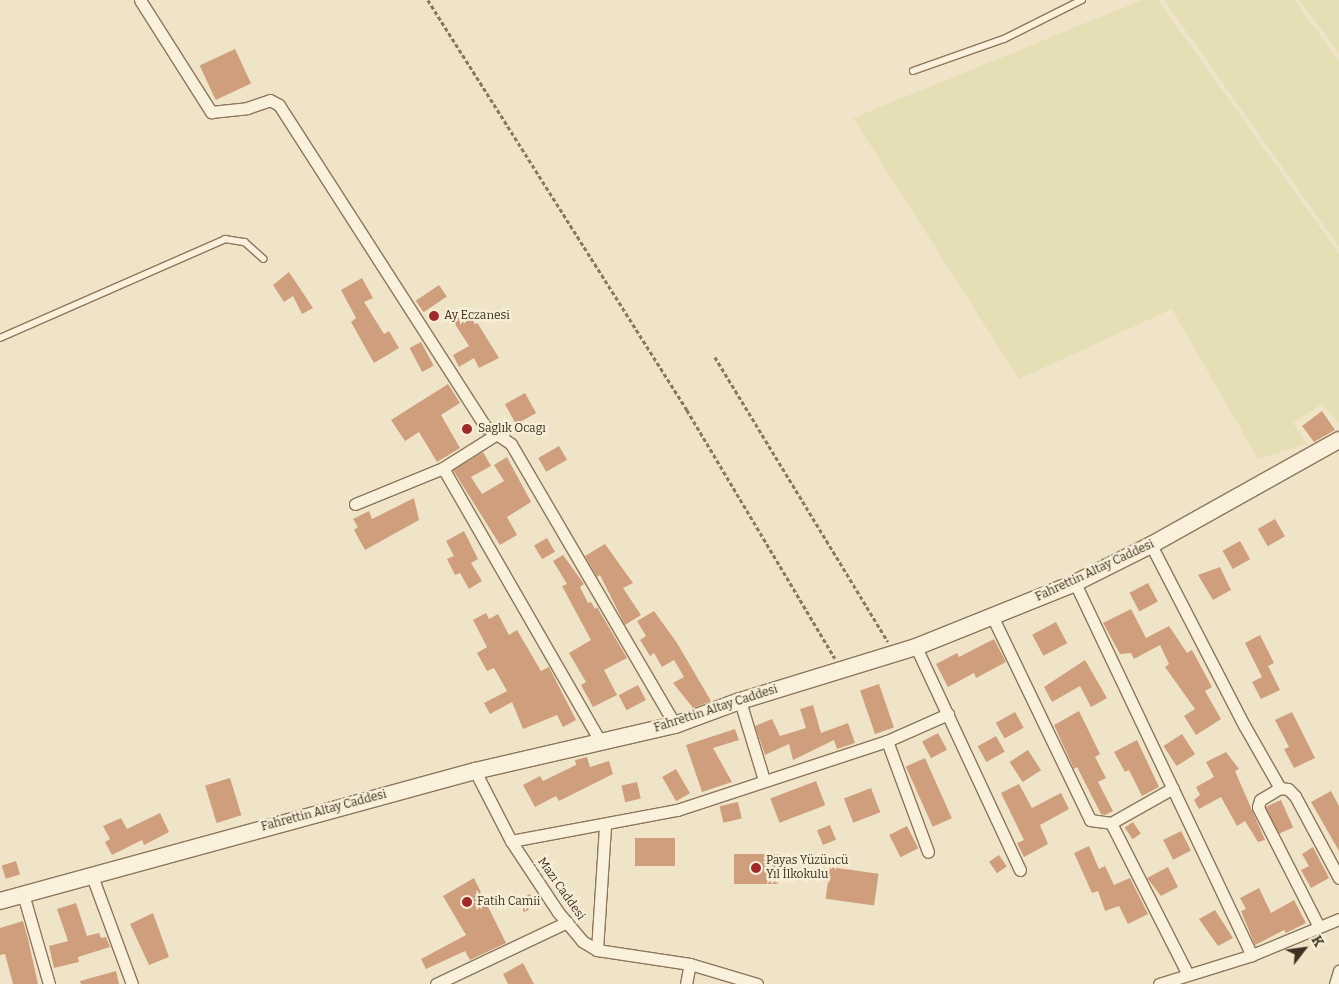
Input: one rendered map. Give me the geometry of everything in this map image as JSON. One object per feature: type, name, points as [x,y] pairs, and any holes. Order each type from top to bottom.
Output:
[{"type":"street","points":[[140,0],[212,112],[239,109],[270,100],[279,105],[486,427],[495,435],[504,436],[512,444],[675,725]]},
{"type":"street","points":[[356,504],[443,468],[495,435]]},
{"type":"street","name":"Fahrettin Altay Caddesi","points":[[0,901],[475,771],[675,725],[740,701],[916,647],[993,618],[1075,582],[1151,545],[1339,440]]},
{"type":"street","points":[[443,468],[601,743]]},
{"type":"street","points":[[1151,545],[1244,725],[1280,788],[1295,796],[1339,878]]},
{"type":"street","points":[[1075,582],[1252,955]]},
{"type":"street","points":[[993,618],[1090,820],[1111,823],[1173,788]]},
{"type":"street","points":[[916,647],[1020,870]]},
{"type":"street","points":[[740,701],[764,780]]},
{"type":"street","points":[[511,841],[605,825],[677,810],[764,780],[887,742],[948,714]]},
{"type":"street","points":[[887,742],[928,852]]},
{"type":"street","name":"Mazı Caddesi","points":[[475,771],[511,841],[582,941],[598,950],[690,964],[757,984]]},
{"type":"street","points":[[1280,788],[1260,800],[1258,807],[1318,925]]},
{"type":"street","points":[[1111,823],[1187,973]]},
{"type":"street","points":[[598,950],[605,825]]},
{"type":"street","points":[[92,876],[132,984]]},
{"type":"street","points":[[22,894],[49,984]]},
{"type":"street","points":[[1158,984],[1187,973],[1252,955],[1318,925],[1339,919]]},
{"type":"street","points":[[436,984],[567,922]]},
{"type":"street","points":[[686,984],[690,964]]},
{"type":"street","points":[[1335,984],[1339,971]]},
{"type":"lane","points":[[913,71],[1004,39],[1082,0]]},
{"type":"lane","points":[[0,338],[225,239],[245,242],[264,259]]},
{"type":"path","points":[[428,0],[687,410],[842,670]]},
{"type":"path","points":[[715,357],[881,626],[894,654]]},
{"type":"shaded area","points":[[1142,0],[1158,0],[1339,254],[1339,423],[1322,404],[1293,423],[1307,444],[1258,459],[1172,309],[1019,379],[853,118]]},
{"type":"shaded area","points":[[1164,0],[1294,0],[1339,61],[1339,247]]},
{"type":"shaded area","points":[[1299,0],[1339,0],[1339,53]]},
{"type":"building","points":[[235,49],[251,83],[216,100],[200,65]]},
{"type":"building","points":[[289,272],[313,308],[302,314],[293,296],[284,302],[273,285]]},
{"type":"building","points":[[362,278],[373,298],[364,302],[384,334],[389,331],[399,348],[374,363],[351,322],[356,318],[341,290]]},
{"type":"building","points":[[439,285],[447,297],[424,312],[416,301]]},
{"type":"building","points":[[470,311],[499,358],[479,368],[474,358],[459,367],[453,355],[469,346],[453,321]]},
{"type":"building","points":[[421,342],[434,366],[422,372],[410,348]]},
{"type":"building","points":[[448,384],[460,403],[441,415],[460,448],[437,462],[419,432],[405,441],[391,420]]},
{"type":"building","points":[[525,393],[536,413],[516,424],[505,404]]},
{"type":"building","points":[[1322,411],[1335,430],[1314,442],[1302,426]]},
{"type":"building","points":[[559,446],[567,460],[546,472],[538,458]]},
{"type":"building","points":[[483,452],[491,466],[471,477],[482,494],[504,481],[494,465],[507,457],[531,502],[507,517],[517,535],[500,545],[453,470]]},
{"type":"building","points":[[414,498],[419,520],[365,550],[354,530],[358,527],[353,519],[369,511],[372,519]]},
{"type":"building","points":[[1275,519],[1285,536],[1268,546],[1258,529]]},
{"type":"building","points":[[464,531],[478,559],[471,563],[482,581],[469,589],[460,573],[455,575],[447,559],[454,556],[446,541]]},
{"type":"building","points":[[547,538],[555,552],[542,559],[534,546]]},
{"type":"building","points":[[1240,541],[1250,559],[1233,569],[1223,551]]},
{"type":"building","points":[[605,544],[633,583],[623,588],[641,615],[625,625],[600,575],[597,577],[585,556]]},
{"type":"building","points":[[563,555],[584,584],[580,587],[588,603],[591,602],[595,609],[597,607],[627,658],[604,670],[617,695],[593,707],[581,685],[586,682],[569,653],[591,640],[562,586],[567,584],[553,561]]},
{"type":"building","points":[[1220,567],[1231,590],[1213,600],[1198,575]]},
{"type":"building","points":[[1148,583],[1158,602],[1139,611],[1129,593]]},
{"type":"building","points":[[1131,609],[1146,638],[1169,626],[1187,653],[1192,650],[1212,687],[1205,691],[1221,719],[1196,735],[1184,716],[1195,709],[1165,667],[1169,664],[1160,645],[1134,659],[1131,653],[1120,654],[1103,623]]},
{"type":"building","points":[[654,611],[677,643],[711,701],[693,708],[673,683],[684,677],[674,660],[662,667],[654,653],[650,656],[640,640],[646,636],[637,621]]},
{"type":"building","points":[[486,613],[489,619],[498,614],[509,635],[517,630],[541,671],[549,667],[576,720],[563,727],[557,715],[523,729],[512,702],[490,714],[484,703],[507,691],[494,668],[487,671],[477,653],[487,647],[473,620]]},
{"type":"building","points":[[1056,622],[1067,643],[1043,656],[1032,635]]},
{"type":"building","points":[[1260,635],[1274,663],[1268,666],[1280,690],[1261,699],[1252,682],[1262,677],[1245,643]]},
{"type":"building","points":[[994,639],[1006,662],[976,678],[974,673],[948,687],[936,664],[957,653],[959,657]]},
{"type":"building","points":[[1085,660],[1107,698],[1091,707],[1080,686],[1052,702],[1044,687]]},
{"type":"building","points":[[879,684],[894,727],[875,734],[860,691]]},
{"type":"building","points":[[638,685],[646,700],[627,710],[619,695]]},
{"type":"building","points":[[813,705],[821,733],[848,723],[855,743],[837,749],[834,740],[793,760],[789,744],[765,755],[755,726],[772,719],[780,736],[806,728],[800,709]]},
{"type":"building","points":[[1079,711],[1100,754],[1095,757],[1106,778],[1098,782],[1113,811],[1105,815],[1101,814],[1077,767],[1074,769],[1054,725]]},
{"type":"building","points":[[1015,712],[1024,728],[1004,738],[996,723]]},
{"type":"building","points":[[1292,712],[1315,758],[1294,768],[1284,749],[1289,747],[1275,720]]},
{"type":"building","points":[[735,729],[739,740],[713,748],[732,782],[702,792],[686,745]]},
{"type":"building","points":[[938,733],[947,750],[931,758],[922,741]]},
{"type":"building","points":[[1182,734],[1195,754],[1177,766],[1164,746]]},
{"type":"building","points":[[996,736],[1005,752],[986,762],[978,746]]},
{"type":"building","points":[[1137,740],[1159,787],[1142,796],[1129,770],[1125,772],[1114,752]]},
{"type":"building","points":[[1028,750],[1041,770],[1023,782],[1010,762]]},
{"type":"building","points":[[1226,752],[1239,769],[1235,771],[1265,840],[1258,842],[1245,821],[1237,826],[1221,797],[1199,809],[1194,800],[1200,795],[1196,787],[1214,777],[1206,762]]},
{"type":"building","points":[[587,757],[590,767],[609,761],[613,774],[559,801],[556,796],[535,807],[523,785],[540,776],[543,781],[576,765],[575,760]]},
{"type":"building","points":[[925,758],[952,818],[933,827],[906,767]]},
{"type":"building","points":[[676,769],[690,793],[676,801],[662,777]]},
{"type":"building","points":[[230,778],[241,815],[217,823],[205,786]]},
{"type":"building","points":[[816,781],[825,805],[780,823],[770,799]]},
{"type":"building","points":[[637,782],[641,799],[625,802],[621,786]]},
{"type":"building","points":[[1019,784],[1032,808],[1061,793],[1069,809],[1040,825],[1048,844],[1024,857],[1017,843],[1024,840],[1001,793]]},
{"type":"building","points":[[871,788],[880,812],[853,823],[844,798]]},
{"type":"building","points":[[1331,791],[1339,806],[1339,851],[1311,802]]},
{"type":"building","points":[[1281,800],[1293,827],[1278,834],[1265,807]]},
{"type":"building","points":[[738,802],[742,819],[723,823],[719,806]]},
{"type":"building","points":[[160,813],[169,832],[144,845],[142,840],[112,855],[105,842],[110,839],[103,826],[121,818],[127,829]]},
{"type":"building","points":[[1133,822],[1141,834],[1133,839],[1125,828]]},
{"type":"building","points":[[830,825],[836,840],[823,845],[817,830]]},
{"type":"building","points":[[907,826],[918,848],[901,857],[889,835]]},
{"type":"building","points":[[1181,831],[1191,851],[1173,860],[1163,840]]},
{"type":"building","points":[[635,838],[675,838],[675,866],[635,866]]},
{"type":"building","points":[[1089,846],[1099,869],[1105,866],[1114,885],[1130,878],[1148,914],[1128,924],[1119,906],[1105,911],[1098,891],[1092,893],[1074,853]]},
{"type":"building","points":[[1313,847],[1329,878],[1311,888],[1301,870],[1309,866],[1302,854]]},
{"type":"building","name":"Payas Yüzüncü Yıl İlkokulu","points":[[734,854],[778,854],[778,884],[734,884]]},
{"type":"building","points":[[999,855],[1007,867],[997,873],[989,862]]},
{"type":"building","points":[[16,861],[20,874],[6,879],[2,865]]},
{"type":"building","points":[[830,867],[879,874],[874,906],[826,899]]},
{"type":"building","points":[[1168,867],[1178,887],[1161,896],[1147,878]]},
{"type":"building","points":[[474,878],[506,943],[470,960],[465,951],[426,969],[421,959],[466,935],[443,896]]},
{"type":"building","points":[[1259,888],[1271,913],[1294,900],[1306,923],[1286,933],[1284,930],[1255,945],[1241,911],[1246,909],[1240,898]]},
{"type":"building","points":[[530,894],[536,905],[524,912],[518,901]]},
{"type":"building","points":[[76,903],[87,936],[99,933],[101,938],[106,937],[110,947],[78,957],[79,962],[54,968],[49,946],[68,941],[57,909]]},
{"type":"building","points":[[1215,910],[1233,938],[1218,946],[1199,919]]},
{"type":"building","points":[[153,913],[169,957],[149,965],[130,924]]},
{"type":"building","points":[[23,921],[38,984],[13,984],[5,954],[0,955],[0,928]]},
{"type":"building","points":[[523,963],[534,984],[508,984],[503,974]]},
{"type":"building","points":[[116,971],[119,984],[81,984],[80,981]]},
{"type":"place","name":"Ay Eczanesi","points":[[434,316]]},
{"type":"place","name":"Saglık Ocagı","points":[[467,429]]},
{"type":"place","name":"Payas Yüzüncü Yıl İlkokulu","points":[[756,868]]},
{"type":"place","name":"Fatih Camii","points":[[467,902]]}]
